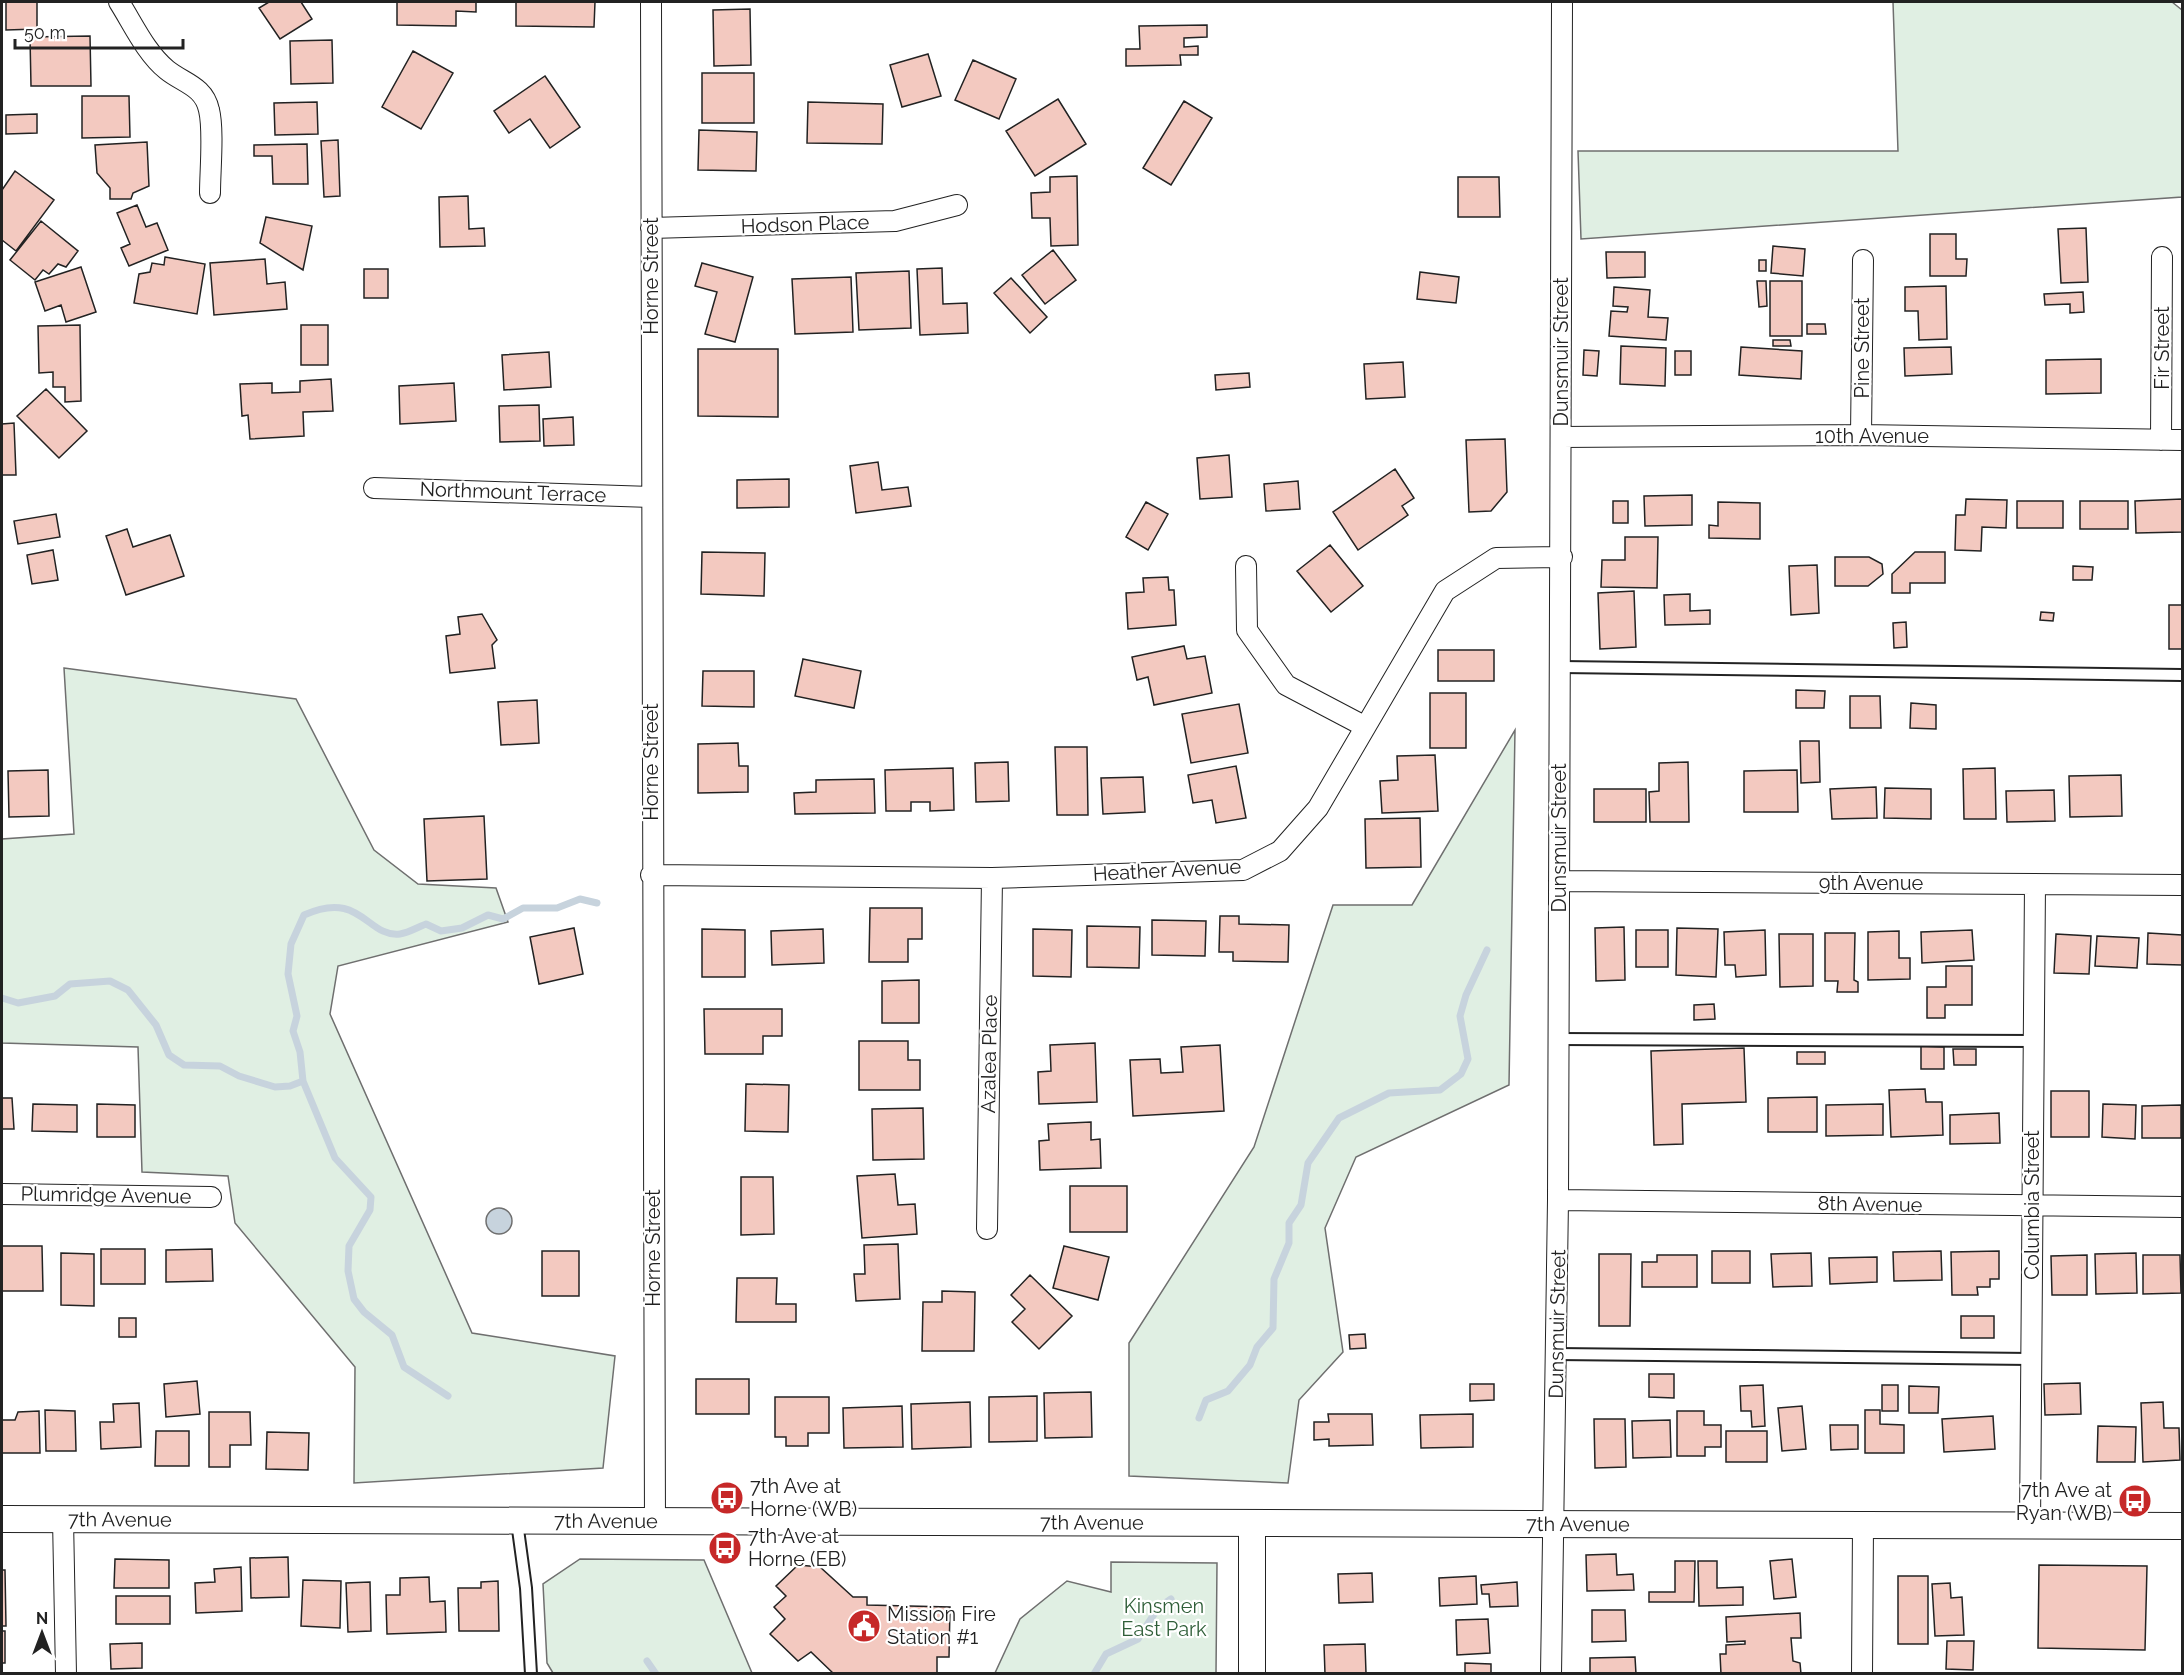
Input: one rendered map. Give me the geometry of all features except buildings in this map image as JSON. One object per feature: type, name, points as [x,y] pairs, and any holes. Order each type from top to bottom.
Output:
[{"type":"street","points":[[119,2],[155,59],[169,72],[192,84],[203,96],[210,110],[210,194]]},
{"type":"street","name":"Horne Street","points":[[651,2],[651,875],[655,1523]]},
{"type":"street","name":"Dunsmuir Street","points":[[1551,1674],[1558,1200],[1562,557],[1562,2]]},
{"type":"street","name":"Hodson Place","points":[[651,228],[895,221],[957,205]]},
{"type":"street","name":"Fir Street","points":[[2162,256],[2162,440]]},
{"type":"street","name":"Pine Street","points":[[1861,435],[1863,260]]},
{"type":"street","name":"10th Avenue","points":[[1561,437],[1861,435],[2182,440]]},
{"type":"street","name":"Northmount Terrace","points":[[374,488],[651,497]]},
{"type":"street","name":"Heather Avenue","points":[[651,875],[992,878],[1243,870],[1280,851],[1318,808],[1445,591],[1496,558],[1562,557]]},
{"type":"street","points":[[1246,566],[1247,630],[1280,676],[1287,685],[1364,726]]},
{"type":"street","name":"Azalea Place","points":[[987,1229],[992,878]]},
{"type":"street","name":"9th Avenue","points":[[1559,881],[2182,885]]},
{"type":"street","name":"Columbia Street","points":[[2030,1526],[2035,884]]},
{"type":"street","name":"Plumridge Avenue","points":[[2,1194],[211,1197]]},
{"type":"street","name":"8th Avenue","points":[[1558,1200],[2182,1207]]},
{"type":"street","name":"7th Avenue","points":[[2,1519],[1554,1526],[2182,1526]]},
{"type":"street","points":[[63,1519],[66,1674]]},
{"type":"street","points":[[1252,1523],[1252,1674]]},
{"type":"street","points":[[1862,1674],[1863,1526]]},
{"type":"lane","points":[[1561,666],[2182,675]]},
{"type":"lane","points":[[1558,1039],[2034,1041]]},
{"type":"lane","points":[[1556,1354],[2031,1359]]},
{"type":"lane","points":[[517,1522],[526,1588],[531,1674]]},
{"type":"green space","points":[[1893,2],[2172,2],[2182,10],[2182,197],[1581,239],[1578,151],[1898,151]]},
{"type":"green space","points":[[64,668],[296,699],[374,850],[418,884],[496,888],[508,922],[338,966],[330,1014],[472,1333],[615,1356],[603,1468],[354,1483],[355,1367],[235,1223],[228,1176],[142,1172],[138,1047],[2,1043],[2,839],[74,834]]},
{"type":"green space","points":[[1515,730],[1509,1085],[1356,1157],[1325,1228],[1343,1352],[1299,1400],[1288,1483],[1129,1476],[1129,1343],[1254,1147],[1333,905],[1412,905]]},
{"type":"green space","points":[[580,1559],[704,1560],[752,1673],[553,1673],[547,1663],[543,1584]]},
{"type":"green space","name":"Kinsmen East Park","points":[[1111,1562],[1217,1563],[1216,1673],[995,1673],[1020,1619],[1067,1581],[1111,1592]]},
{"type":"shaded area","points":[[499,1208],[508,1212],[512,1221],[508,1230],[499,1234],[490,1230],[486,1221],[490,1212]]},
{"type":"waterway","points":[[303,1081],[300,1052],[293,1031],[297,1016],[288,974],[291,944],[304,915],[323,909],[338,908],[361,916],[379,929],[400,934],[426,924],[441,931],[462,928],[488,915],[503,919],[523,908],[557,908],[580,899],[597,903]]},
{"type":"waterway","points":[[1199,1418],[1206,1400],[1228,1391],[1250,1365],[1257,1347],[1273,1328],[1274,1279],[1289,1243],[1289,1223],[1301,1205],[1308,1163],[1339,1118],[1389,1093],[1440,1090],[1461,1074],[1468,1059],[1460,1016],[1466,995],[1487,950]]},
{"type":"waterway","points":[[2,998],[18,1003],[55,996],[70,984],[110,981],[128,990],[156,1025],[169,1055],[184,1065],[220,1066],[239,1076],[275,1087],[290,1086],[303,1081],[335,1158],[371,1197],[370,1210],[349,1246],[348,1271],[354,1299],[364,1312],[392,1335],[404,1367],[448,1396]]},
{"type":"waterway","points":[[1094,1674],[1106,1654],[1138,1639],[1158,1608],[1171,1599]]},
{"type":"waterway","points":[[647,1661],[656,1674]]},
{"type":"place","name":"7th Ave at Horne (WB)","points":[[727,1498]]},
{"type":"place","name":"7th Ave at Ryan (WB)","points":[[2135,1501]]},
{"type":"place","name":"7th Ave at Horne (EB)","points":[[725,1548]]},
{"type":"place","name":"Mission Fire Station #1","points":[[864,1626]]}]
